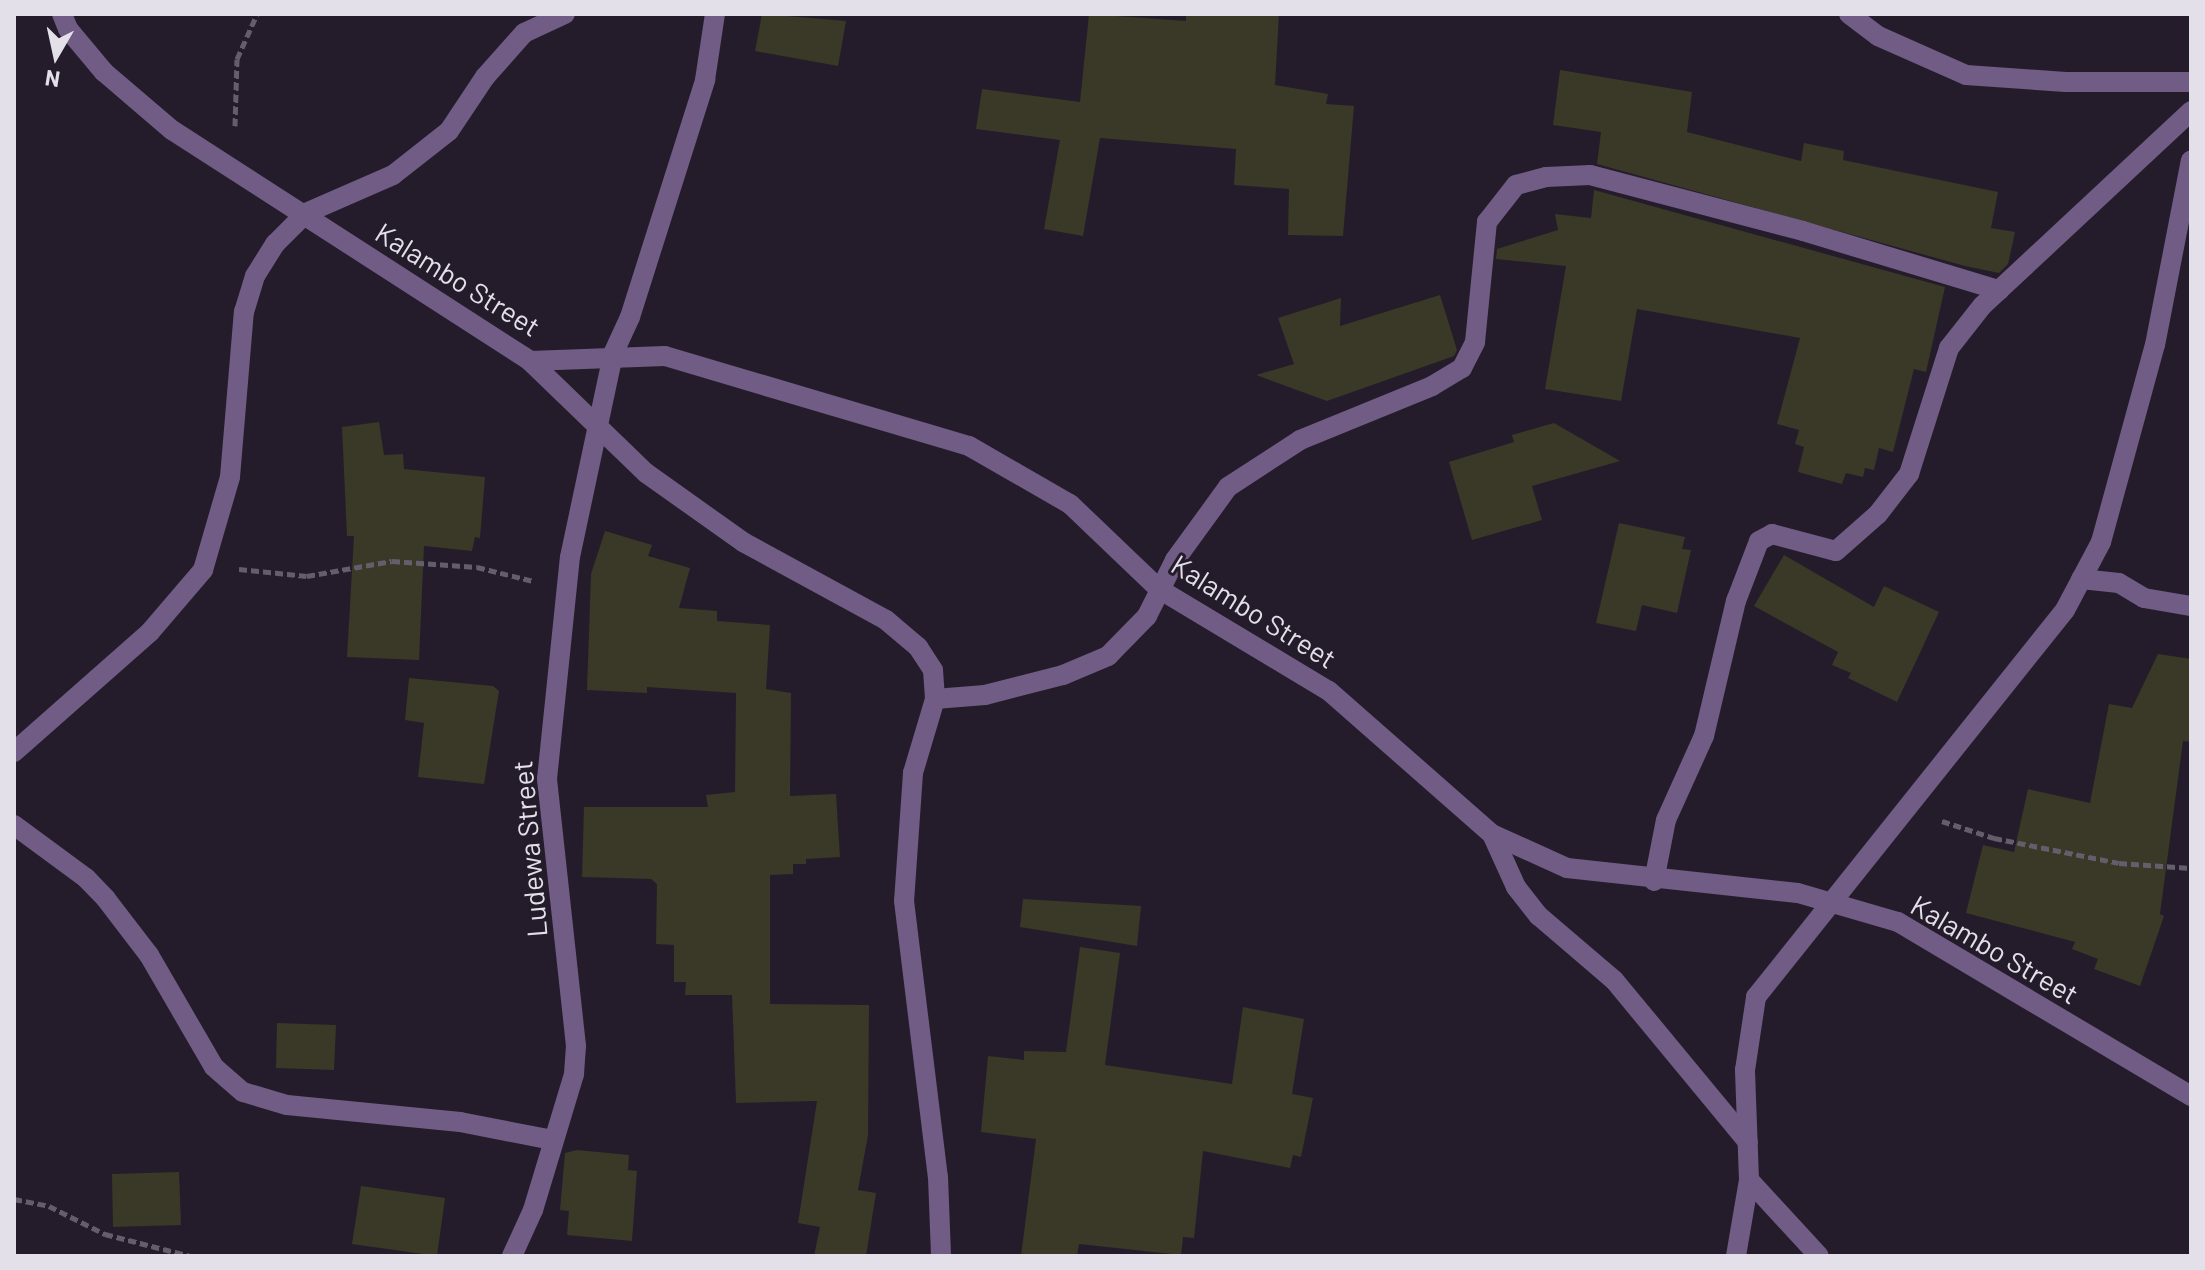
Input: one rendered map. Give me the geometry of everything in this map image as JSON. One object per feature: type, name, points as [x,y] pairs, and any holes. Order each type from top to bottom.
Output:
[{"type":"street","name":"Kalambo Street","points":[[62,14],[104,72],[172,130],[306,213],[530,361],[613,354],[665,356],[969,446],[1070,504],[1159,589],[1329,691],[1492,834],[1567,868],[1654,881],[1760,887],[1831,902],[1929,937],[2191,1096]]},
{"type":"street","points":[[14,752],[150,632],[203,570],[230,477],[244,312],[255,276],[275,244],[306,213],[393,175],[449,131],[485,77],[524,33],[565,14]]},
{"type":"street","name":"Ludewa Street","points":[[512,1256],[574,1074],[576,1046],[547,779],[561,622],[613,354],[630,317],[705,80],[715,14]]},
{"type":"street","points":[[1849,14],[1878,36],[1966,75],[2066,82],[2191,82]]},
{"type":"street","points":[[1654,881],[1666,820],[1704,736],[1751,553],[1772,534],[1823,551],[1841,549],[1894,497],[1914,460],[1949,348],[1999,290],[2191,111]]},
{"type":"street","points":[[1736,1256],[1749,1180],[1745,1070],[1756,997],[1907,809],[1992,695],[2065,610],[2101,542],[2129,450],[2174,263],[2191,160]]},
{"type":"street","points":[[935,699],[985,695],[1092,665],[1128,640],[1147,616],[1159,589],[1207,511],[1263,460],[1432,386],[1462,368],[1475,342],[1487,222],[1516,185],[1590,175],[1803,231],[1999,290]]},
{"type":"street","points":[[530,361],[597,430],[646,473],[743,542],[886,620],[918,647],[933,670],[935,699],[913,773],[904,901],[938,1177],[941,1256]]},
{"type":"street","points":[[2081,579],[2119,583],[2144,598],[2191,606]]},
{"type":"street","points":[[14,825],[86,878],[106,899],[149,955],[214,1067],[243,1092],[287,1105],[460,1122],[553,1140]]},
{"type":"street","points":[[1492,834],[1516,887],[1539,916],[1614,980],[1748,1142]]},
{"type":"street","points":[[1749,1180],[1819,1256]]},
{"type":"path","points":[[233,170],[237,59],[257,14]]},
{"type":"path","points":[[203,570],[226,566],[307,576],[392,561],[477,567],[535,582],[561,622]]},
{"type":"path","points":[[1907,809],[1994,838],[2119,863],[2191,868]]},
{"type":"path","points":[[14,1199],[49,1206],[105,1234],[190,1256]]},
{"type":"building","points":[[762,14],[846,21],[838,66],[755,51]]},
{"type":"building","points":[[1089,14],[1186,21],[1186,14],[1279,14],[1275,85],[1328,94],[1326,104],[1354,106],[1343,236],[1288,235],[1289,189],[1234,185],[1236,149],[1100,138],[1083,236],[1044,229],[1060,140],[976,129],[982,89],[1080,102]]},
{"type":"building","points":[[1560,70],[1692,92],[1687,132],[1801,161],[1804,143],[1844,151],[1843,160],[1998,192],[1991,228],[2015,232],[2008,264],[1999,273],[1965,266],[1597,164],[1601,132],[1553,125]]},
{"type":"building","points":[[1594,190],[1945,287],[1926,372],[1914,369],[1893,452],[1879,448],[1874,470],[1865,468],[1863,477],[1846,473],[1842,484],[1798,472],[1804,447],[1795,444],[1799,430],[1777,424],[1800,338],[1637,309],[1621,401],[1545,389],[1566,266],[1496,259],[1497,249],[1558,230],[1555,214],[1591,218]]},
{"type":"building","points":[[1440,295],[1457,350],[1454,356],[1327,401],[1256,375],[1294,364],[1278,318],[1341,298],[1340,326]]},
{"type":"building","points":[[379,422],[384,455],[403,454],[404,469],[485,477],[480,538],[475,537],[472,551],[424,546],[419,660],[347,657],[354,536],[347,536],[342,427]]},
{"type":"building","points":[[1554,423],[1620,461],[1532,486],[1542,520],[1472,540],[1449,462],[1514,442],[1512,435]]},
{"type":"building","points":[[1619,523],[1685,537],[1682,549],[1691,550],[1677,613],[1642,605],[1636,631],[1596,623]]},
{"type":"building","points":[[605,531],[652,545],[648,556],[690,568],[679,608],[717,611],[717,621],[770,625],[766,689],[791,693],[790,796],[836,794],[840,857],[806,859],[806,864],[793,864],[793,874],[770,875],[770,1004],[869,1005],[868,1135],[858,1190],[876,1193],[866,1256],[814,1256],[820,1227],[798,1223],[817,1101],[736,1103],[732,995],[685,995],[686,982],[674,982],[674,945],[656,944],[657,884],[651,879],[582,877],[584,807],[708,807],[706,795],[735,792],[736,693],[647,687],[647,693],[587,690],[591,574]]},
{"type":"building","points":[[1784,555],[1874,607],[1884,586],[1939,612],[1897,702],[1848,678],[1851,673],[1832,665],[1838,652],[1754,606]]},
{"type":"building","points":[[2158,654],[2191,659],[2191,742],[2183,741],[2160,914],[2164,916],[2140,986],[2094,969],[2098,959],[2072,949],[2075,942],[1966,913],[1983,845],[2014,852],[2028,789],[2090,803],[2109,704],[2132,708]]},
{"type":"building","points":[[409,678],[493,686],[499,691],[484,784],[418,777],[424,723],[405,720]]},
{"type":"building","points":[[1023,899],[1141,906],[1137,946],[1020,927]]},
{"type":"building","points":[[1080,947],[1120,953],[1105,1065],[1232,1084],[1243,1007],[1304,1019],[1292,1094],[1313,1098],[1301,1157],[1293,1155],[1290,1168],[1203,1151],[1194,1238],[1183,1237],[1181,1255],[1079,1244],[1077,1256],[1021,1256],[1036,1139],[981,1132],[988,1056],[1024,1060],[1024,1051],[1066,1052]]},
{"type":"building","points":[[277,1023],[336,1025],[334,1070],[276,1068]]},
{"type":"building","points":[[577,1150],[629,1155],[628,1170],[637,1171],[632,1241],[567,1235],[569,1211],[560,1210],[565,1153]]},
{"type":"building","points":[[179,1172],[181,1225],[113,1227],[112,1174]]},
{"type":"building","points":[[361,1186],[445,1198],[437,1256],[352,1244]]}]
